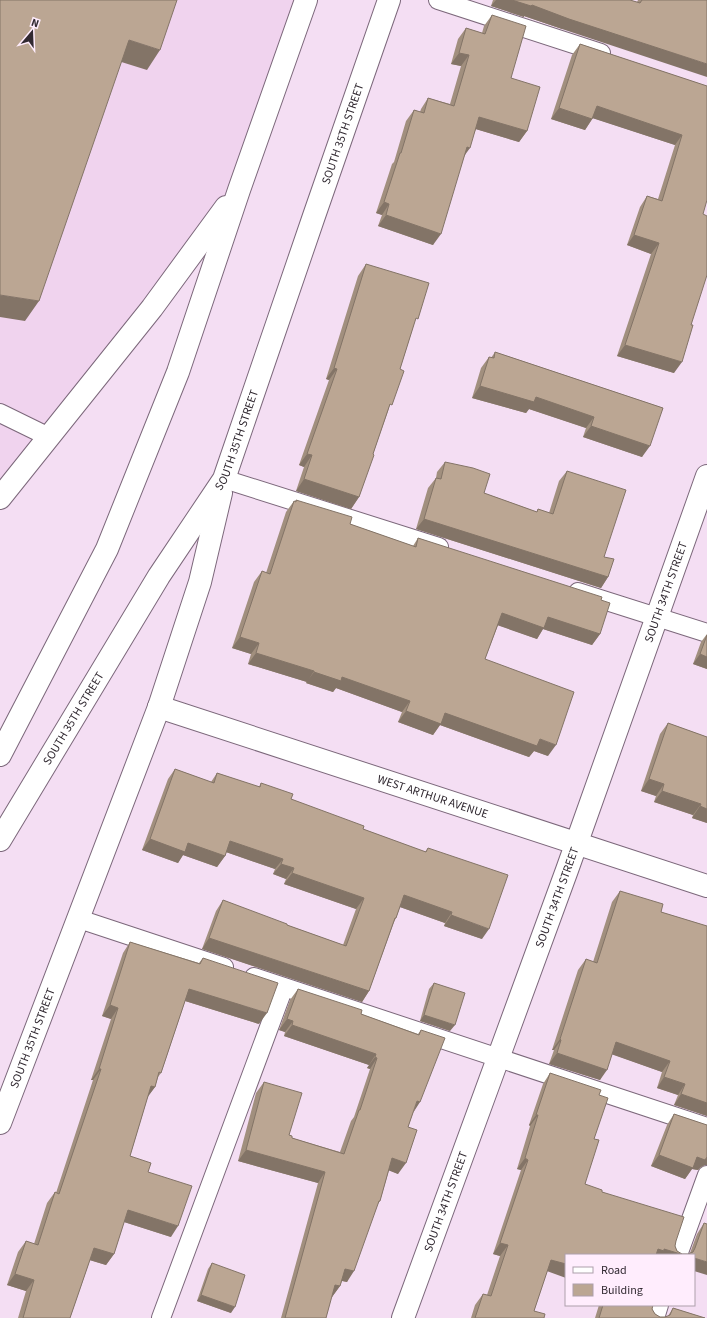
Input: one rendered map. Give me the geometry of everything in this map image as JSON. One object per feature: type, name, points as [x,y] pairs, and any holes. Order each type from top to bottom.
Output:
[{"type":"main road","points":[[0,754],[12,734],[107,549],[178,372],[239,190],[306,0]]},
{"type":"main road","name":"SOUTH 35TH STREET","points":[[0,1123],[159,707],[200,582],[224,479],[389,0]]},
{"type":"main road","points":[[0,498],[152,308],[239,190]]},
{"type":"main road","name":"SOUTH 34TH STREET","points":[[403,1318],[576,844],[707,476]]},
{"type":"main road","name":"SOUTH 35TH STREET","points":[[0,840],[159,576],[224,479]]},
{"type":"main road","name":"WEST ARTHUR AVENUE","points":[[159,707],[707,886]]},
{"type":"lane","points":[[438,0],[617,59]]},
{"type":"lane","points":[[0,413],[49,436]]},
{"type":"lane","points":[[224,479],[456,553]]},
{"type":"lane","points":[[561,586],[707,633]]},
{"type":"lane","points":[[79,919],[707,1127]]},
{"type":"lane","points":[[161,1318],[284,987]]},
{"type":"lane","points":[[678,1254],[707,1175]]},
{"type":"lane","points":[[655,1318],[659,1306]]},
{"type":"shaded area","points":[[0,0],[306,0],[239,190],[0,498]]},
{"type":"building","points":[[0,0],[177,0],[160,50],[129,40],[39,301],[0,295]]},
{"type":"building","points":[[512,0],[630,0],[640,3],[642,0],[707,0],[707,64],[569,19],[532,5],[531,6]]},
{"type":"building","points":[[492,15],[526,26],[511,78],[540,87],[527,131],[479,117],[470,148],[467,147],[441,234],[386,215],[389,204],[384,202],[414,110],[424,113],[428,98],[454,106],[469,55],[459,53],[466,28],[485,34]]},
{"type":"building","points":[[580,44],[707,86],[707,200],[703,214],[707,216],[707,275],[691,325],[693,325],[682,362],[625,345],[659,243],[634,235],[647,196],[662,201],[682,135],[597,106],[592,119],[559,108]]},
{"type":"building","points":[[366,264],[429,283],[400,369],[404,371],[392,405],[390,404],[359,497],[304,479],[312,455],[307,454],[337,369],[334,368]]},
{"type":"building","points":[[495,352],[663,408],[650,446],[591,426],[594,417],[536,397],[534,402],[480,386],[489,357],[494,358]]},
{"type":"building","points":[[445,462],[473,468],[490,474],[484,493],[537,512],[538,509],[553,514],[567,471],[626,490],[604,557],[614,559],[608,577],[424,519],[436,478],[441,479]]},
{"type":"building","points":[[296,500],[352,517],[350,524],[416,547],[418,538],[602,597],[601,600],[610,603],[600,634],[548,617],[544,628],[502,613],[485,659],[574,692],[556,745],[540,739],[537,746],[445,713],[441,724],[406,711],[410,701],[342,677],[341,681],[256,653],[259,643],[240,637],[262,571],[270,574],[294,501],[296,502]]},
{"type":"building","points":[[707,635],[707,657],[700,654]]},
{"type":"building","points":[[668,723],[707,737],[707,809],[700,806],[701,804],[662,791],[664,784],[649,779]]},
{"type":"building","points":[[175,769],[214,783],[217,773],[260,787],[261,783],[293,794],[291,799],[364,826],[363,829],[426,852],[428,848],[508,875],[489,929],[451,915],[452,912],[404,895],[369,991],[209,938],[223,900],[346,946],[364,898],[292,873],[294,868],[281,864],[283,859],[230,841],[225,856],[188,843],[185,852],[150,839]]},
{"type":"building","points":[[620,891],[663,904],[661,912],[707,926],[707,1103],[681,1094],[685,1084],[664,1077],[670,1061],[616,1042],[607,1070],[557,1053],[560,1039],[586,959],[597,963]]},
{"type":"building","points":[[130,942],[200,964],[203,958],[278,983],[267,1013],[189,989],[161,1073],[159,1072],[155,1087],[151,1086],[130,1156],[151,1163],[148,1172],[192,1186],[178,1226],[128,1210],[114,1254],[94,1248],[70,1318],[23,1318],[34,1280],[15,1274],[26,1241],[38,1245],[55,1192],[59,1194],[101,1069],[99,1069],[118,1008],[110,1005]]},
{"type":"building","points":[[434,983],[465,993],[455,1025],[424,1015]]},
{"type":"building","points":[[298,989],[362,1010],[361,1014],[419,1035],[421,1030],[445,1038],[420,1102],[417,1101],[408,1127],[417,1130],[406,1163],[392,1158],[380,1201],[354,1271],[345,1269],[340,1286],[335,1285],[326,1318],[285,1318],[325,1172],[246,1150],[264,1082],[302,1093],[289,1135],[292,1136],[292,1138],[344,1154],[377,1058],[375,1057],[376,1054],[292,1025],[293,1021],[287,1019]]},
{"type":"building","points":[[550,1073],[601,1090],[599,1095],[608,1098],[594,1139],[599,1140],[585,1184],[602,1190],[602,1192],[684,1217],[675,1246],[677,1251],[682,1254],[664,1249],[664,1251],[658,1249],[656,1254],[565,1254],[565,1264],[551,1260],[534,1311],[545,1314],[544,1318],[475,1318],[483,1294],[491,1296],[508,1245],[500,1243],[528,1160],[525,1158],[538,1115],[536,1115]]},
{"type":"building","points":[[674,1114],[707,1125],[707,1157],[705,1160],[697,1157],[693,1168],[659,1155]]},
{"type":"building","points":[[704,1223],[707,1224],[707,1262],[695,1258],[695,1254],[688,1254],[693,1252]]},
{"type":"building","points":[[212,1263],[245,1275],[235,1307],[201,1295]]},
{"type":"building","points":[[603,1306],[653,1306],[652,1309],[655,1314],[660,1317],[670,1315],[673,1308],[705,1318],[599,1318]]}]
